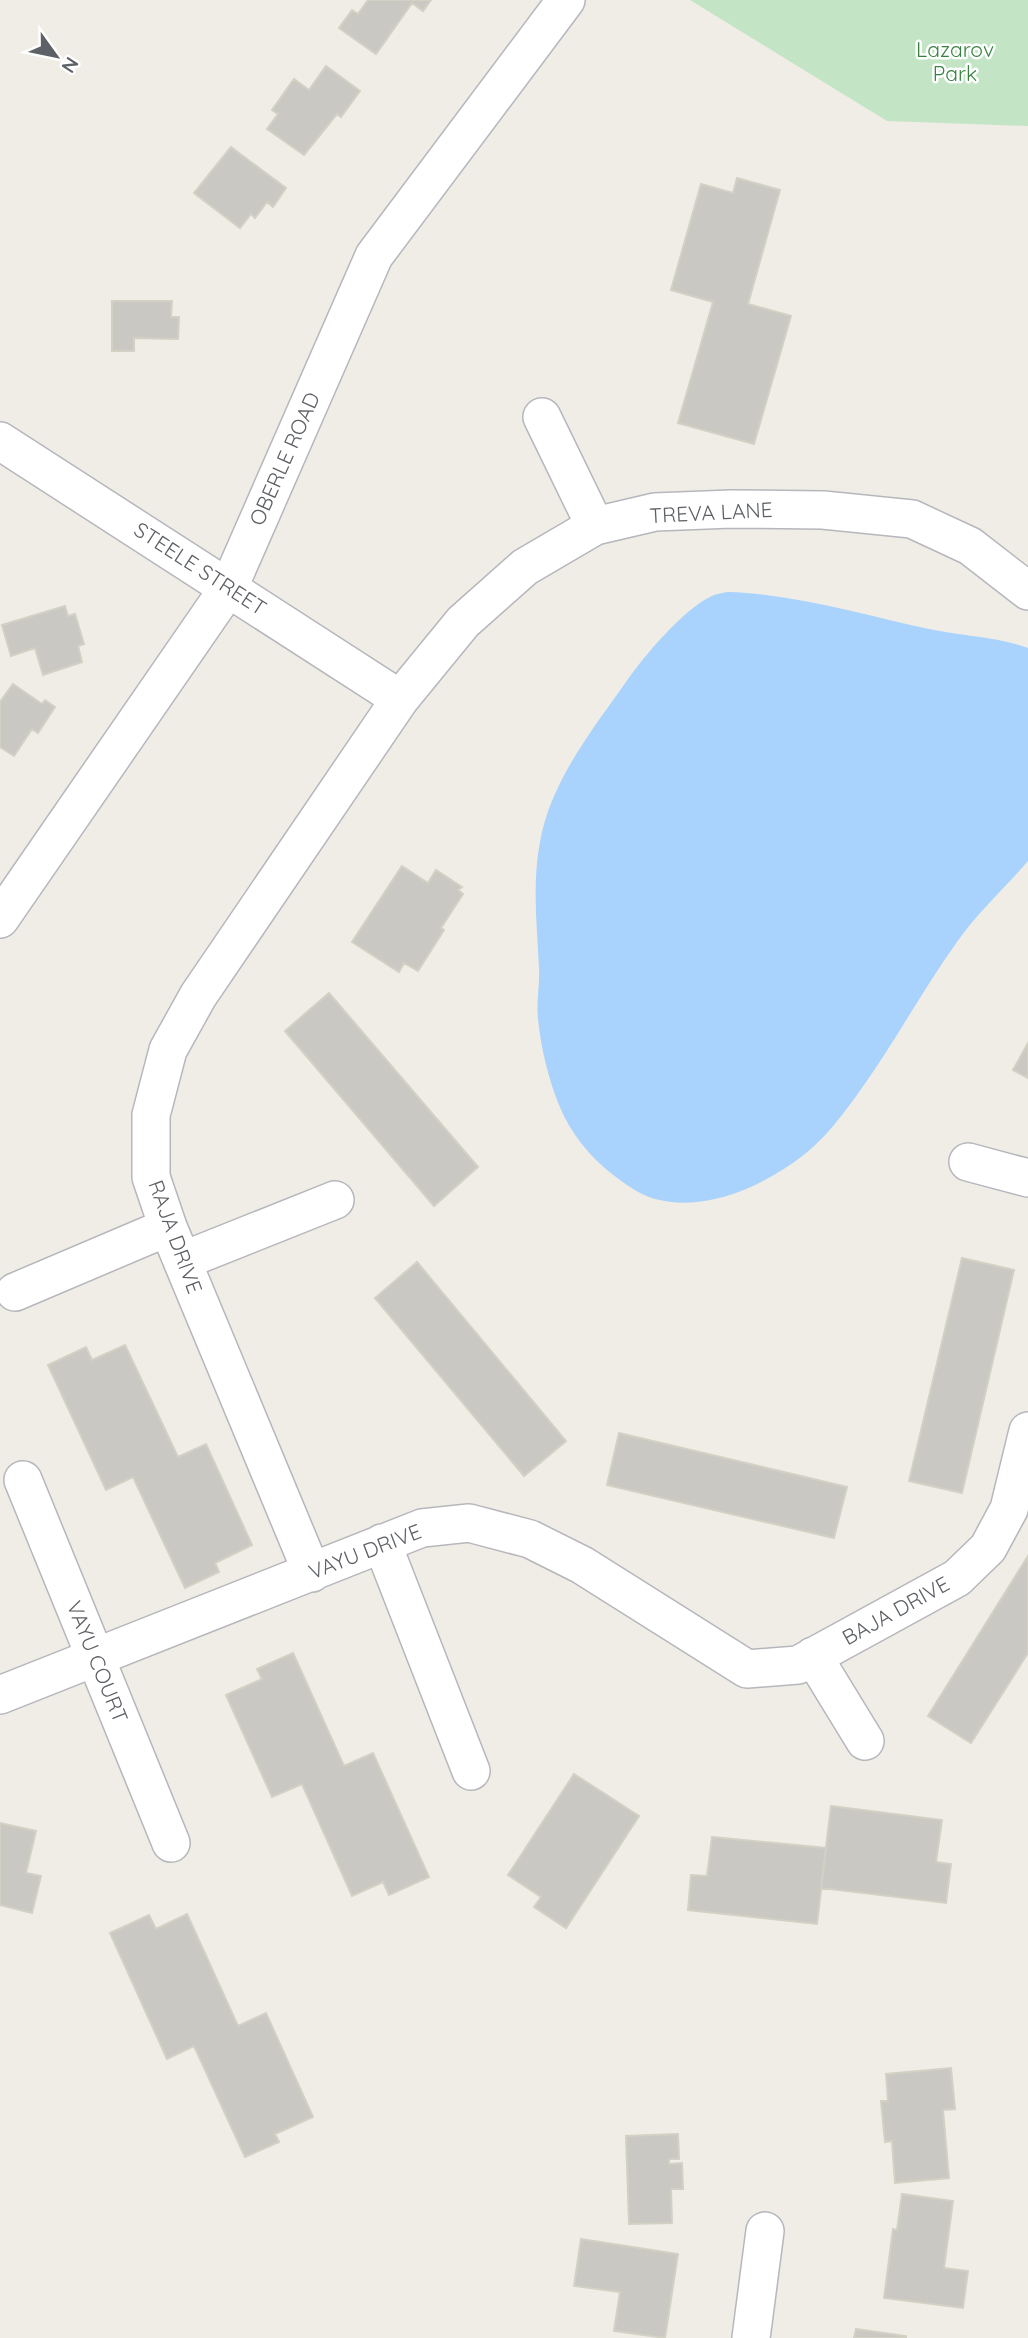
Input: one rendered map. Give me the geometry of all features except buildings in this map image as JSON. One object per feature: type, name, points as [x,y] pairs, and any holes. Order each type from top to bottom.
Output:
[{"type":"street","name":"OBERLE ROAD","points":[[0,919],[229,587],[374,256],[566,0]]},
{"type":"street","points":[[542,417],[595,526]]},
{"type":"street","name":"STEELE STREET","points":[[0,441],[400,699]]},
{"type":"street","name":"TREVA LANE","points":[[400,699],[463,622],[525,567],[595,526],[655,512],[823,510],[912,519],[970,546],[1028,591]]},
{"type":"street","name":"RAJA DRIVE","points":[[312,1573],[168,1227],[151,1177],[151,1115],[168,1050],[198,996],[400,699]]},
{"type":"street","points":[[968,1163],[1028,1178]]},
{"type":"street","points":[[182,1261],[335,1200]]},
{"type":"street","points":[[15,1292],[168,1227]]},
{"type":"street","name":"BAJA DRIVE","points":[[805,1661],[957,1578],[988,1548],[1009,1509],[1028,1431]]},
{"type":"street","name":"VAYU COURT","points":[[23,1480],[171,1843]]},
{"type":"street","name":"VAYU DRIVE","points":[[0,1695],[422,1528],[469,1523],[530,1539],[582,1564],[747,1669],[805,1661]]},
{"type":"street","points":[[382,1543],[471,1771]]},
{"type":"street","points":[[805,1661],[865,1741]]},
{"type":"street","points":[[751,2338],[765,2231]]},
{"type":"green space","name":"Lazarov Park","points":[[690,0],[1028,0],[1028,126],[887,121]]},
{"type":"water","points":[[728,592],[806,601],[1028,648],[1028,861],[965,931],[864,1085],[817,1143],[782,1170],[748,1188],[712,1200],[674,1202],[644,1195],[604,1167],[575,1134],[559,1105],[546,1063],[538,1019],[538,858],[545,820],[563,778],[586,738],[626,682],[653,647],[688,612],[712,596]]}]
